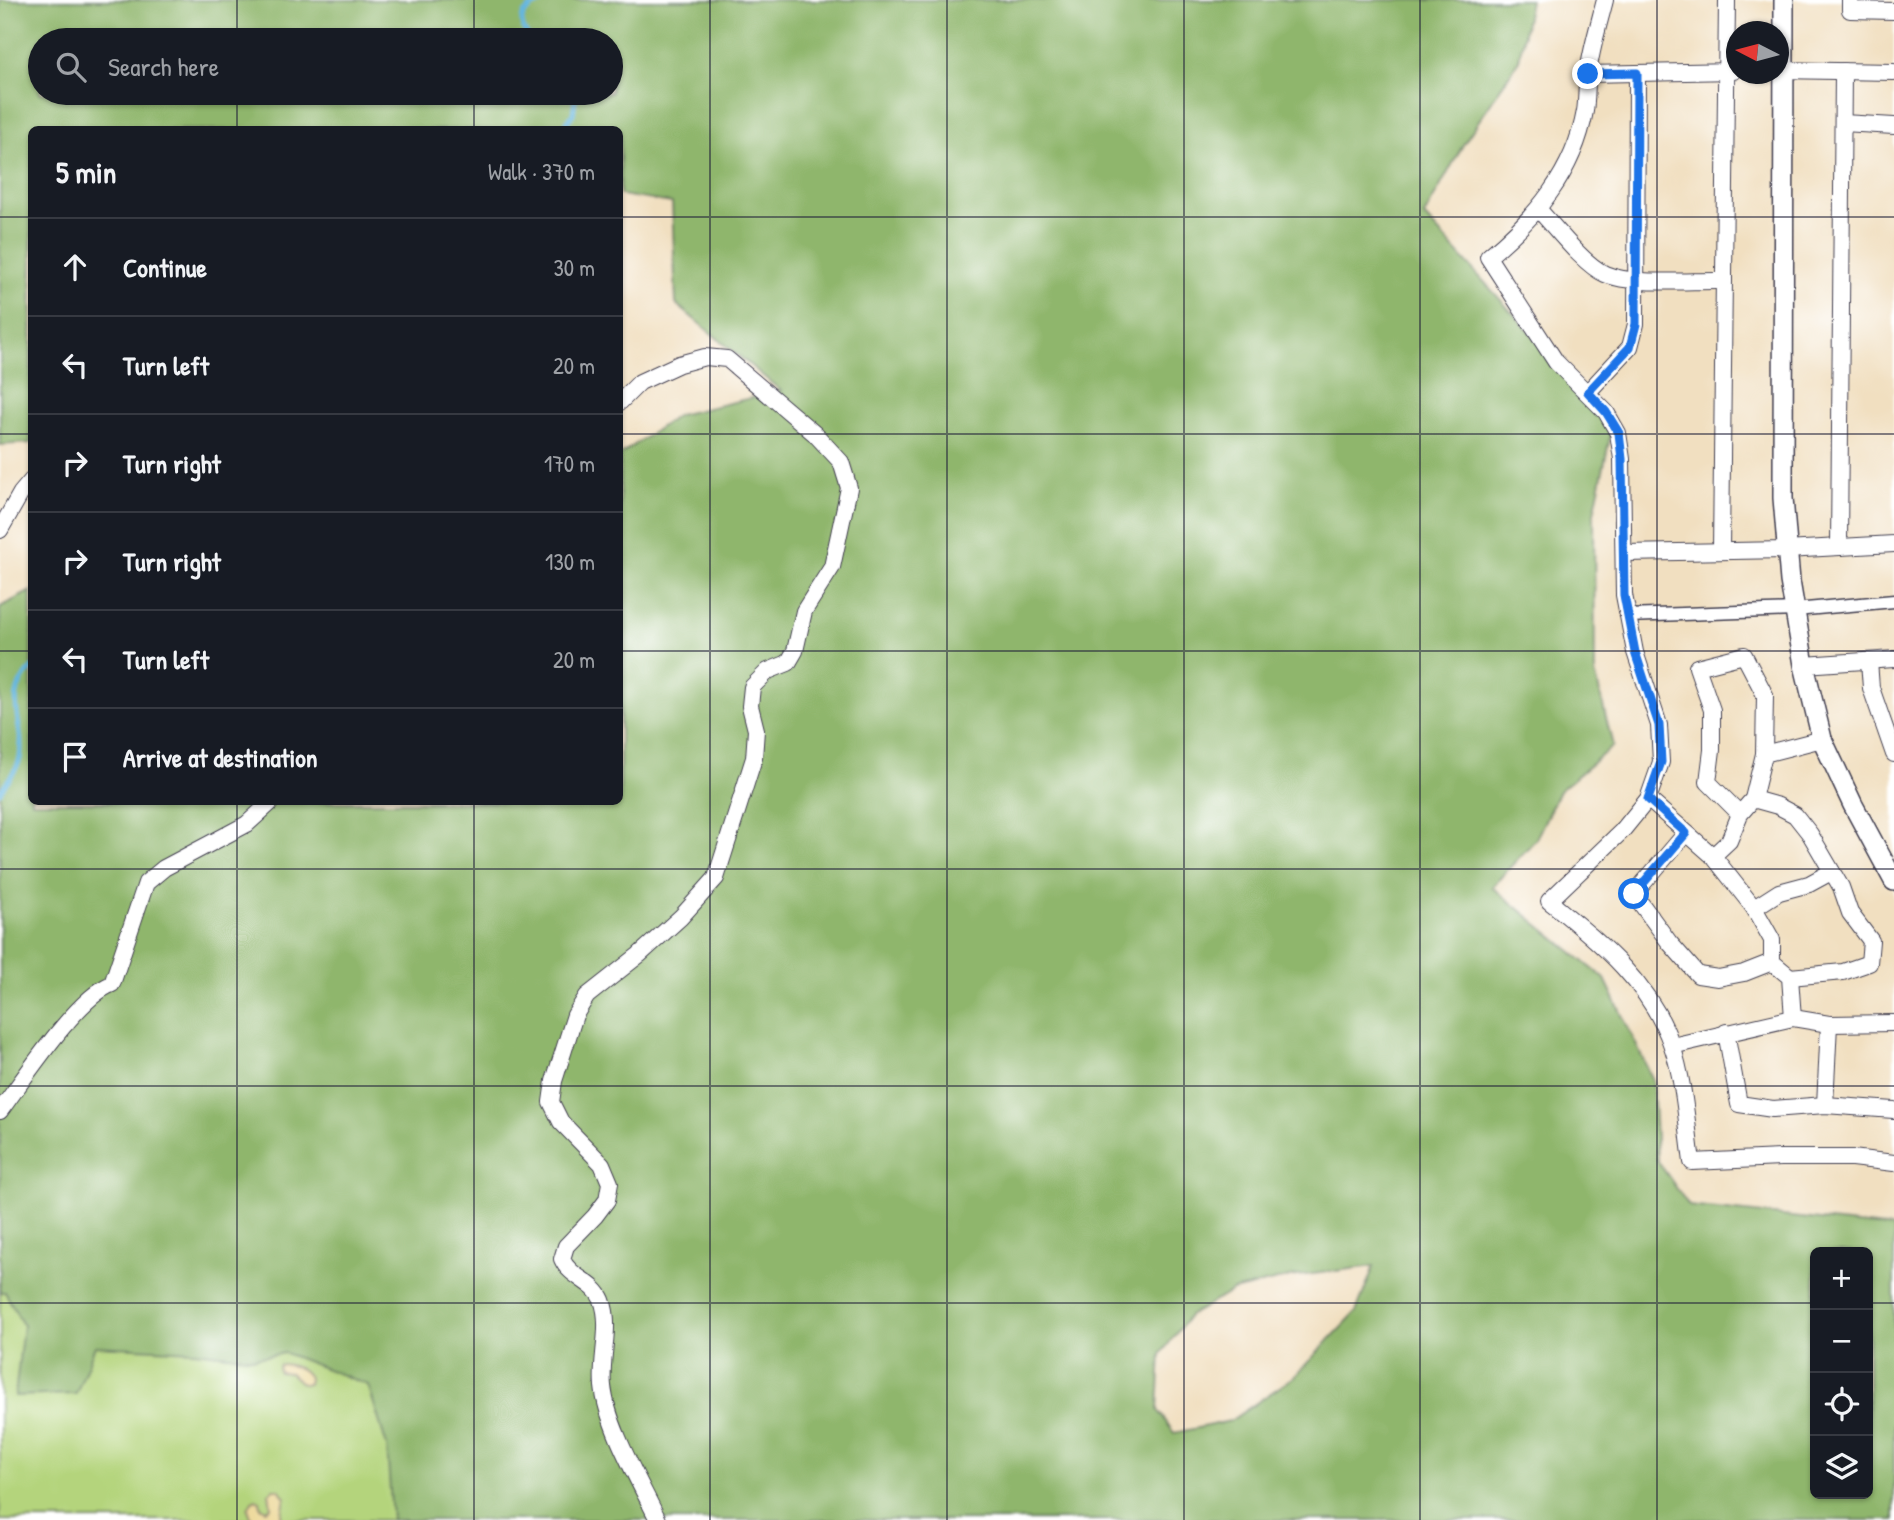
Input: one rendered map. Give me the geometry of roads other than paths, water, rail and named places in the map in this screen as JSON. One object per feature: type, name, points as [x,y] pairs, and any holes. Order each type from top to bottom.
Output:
[{"type":"street","points":[[1605,0],[1588,74],[1585,111],[1576,145],[1559,180],[1539,210],[1488,257],[1556,362],[1606,412],[1619,433],[1626,616],[1659,725],[1661,762],[1648,799],[1622,831],[1549,901],[1620,961],[1648,998],[1672,1046],[1692,1162],[1781,1157],[1853,1158],[1894,1163]]},
{"type":"street","points":[[1727,0],[1728,21]]},
{"type":"street","points":[[1783,21],[1784,0]]},
{"type":"street","points":[[1850,0],[1850,10],[1894,11]]},
{"type":"street","points":[[1789,70],[1894,72]]},
{"type":"street","points":[[1588,74],[1726,71]]},
{"type":"street","points":[[1839,547],[1843,71]]},
{"type":"street","points":[[1588,392],[1630,347],[1636,324],[1637,73]]},
{"type":"street","points":[[1721,551],[1724,281],[1731,84]]},
{"type":"street","points":[[1781,84],[1783,498],[1786,550],[1804,665],[1822,739],[1853,805],[1894,881]]},
{"type":"street","points":[[1843,123],[1894,126]]},
{"type":"street","points":[[1539,210],[1583,257],[1604,274],[1635,280],[1724,281]]},
{"type":"street","points":[[623,399],[640,382],[679,364],[705,357],[727,359],[815,434],[841,462],[849,488],[832,567],[804,611],[795,651],[788,663],[768,671],[752,687],[750,706],[756,730],[754,758],[716,878],[681,917],[639,956],[587,996],[575,1015],[554,1082],[551,1102],[561,1122],[602,1164],[610,1183],[607,1200],[596,1216],[566,1246],[562,1259],[567,1270],[601,1296],[605,1312],[603,1386],[611,1419],[658,1520]]},
{"type":"street","points":[[0,530],[28,485]]},
{"type":"street","points":[[1623,553],[1786,550],[1894,544]]},
{"type":"street","points":[[1626,616],[1795,610],[1894,601]]},
{"type":"street","points":[[1713,856],[1729,841],[1740,814],[1753,799],[1764,754],[1765,695],[1744,655],[1697,667],[1712,710],[1709,782],[1740,814]]},
{"type":"street","points":[[1804,665],[1894,659]]},
{"type":"street","points":[[1869,661],[1871,688],[1894,754]]},
{"type":"street","points":[[1764,754],[1822,739]]},
{"type":"street","points":[[1648,799],[1713,856],[1754,908],[1772,940],[1772,962]]},
{"type":"street","points":[[1753,799],[1778,806],[1795,815],[1810,834],[1841,887],[1850,913],[1871,941],[1869,963],[1843,972],[1790,977],[1772,962]]},
{"type":"street","points":[[0,1111],[76,1010],[100,988],[112,984],[146,883],[164,868],[247,824],[268,805]]},
{"type":"street","points":[[1686,833],[1634,894],[1669,942],[1698,975],[1718,978],[1744,973],[1772,962]]},
{"type":"street","points":[[1754,908],[1779,892],[1810,884],[1830,872]]},
{"type":"street","points":[[1790,977],[1793,1018]]},
{"type":"street","points":[[1672,1046],[1793,1018],[1829,1024],[1894,1023]]},
{"type":"street","points":[[1825,1105],[1829,1024]]},
{"type":"street","points":[[1726,1032],[1738,1104],[1773,1109],[1825,1105],[1894,1110]]},
{"type":"waterway","points":[[523,28],[524,14],[533,6],[548,0]]},
{"type":"waterway","points":[[564,126],[573,114],[574,105]]},
{"type":"waterway","points":[[0,792],[20,758],[16,700],[18,690],[28,673]]}]
